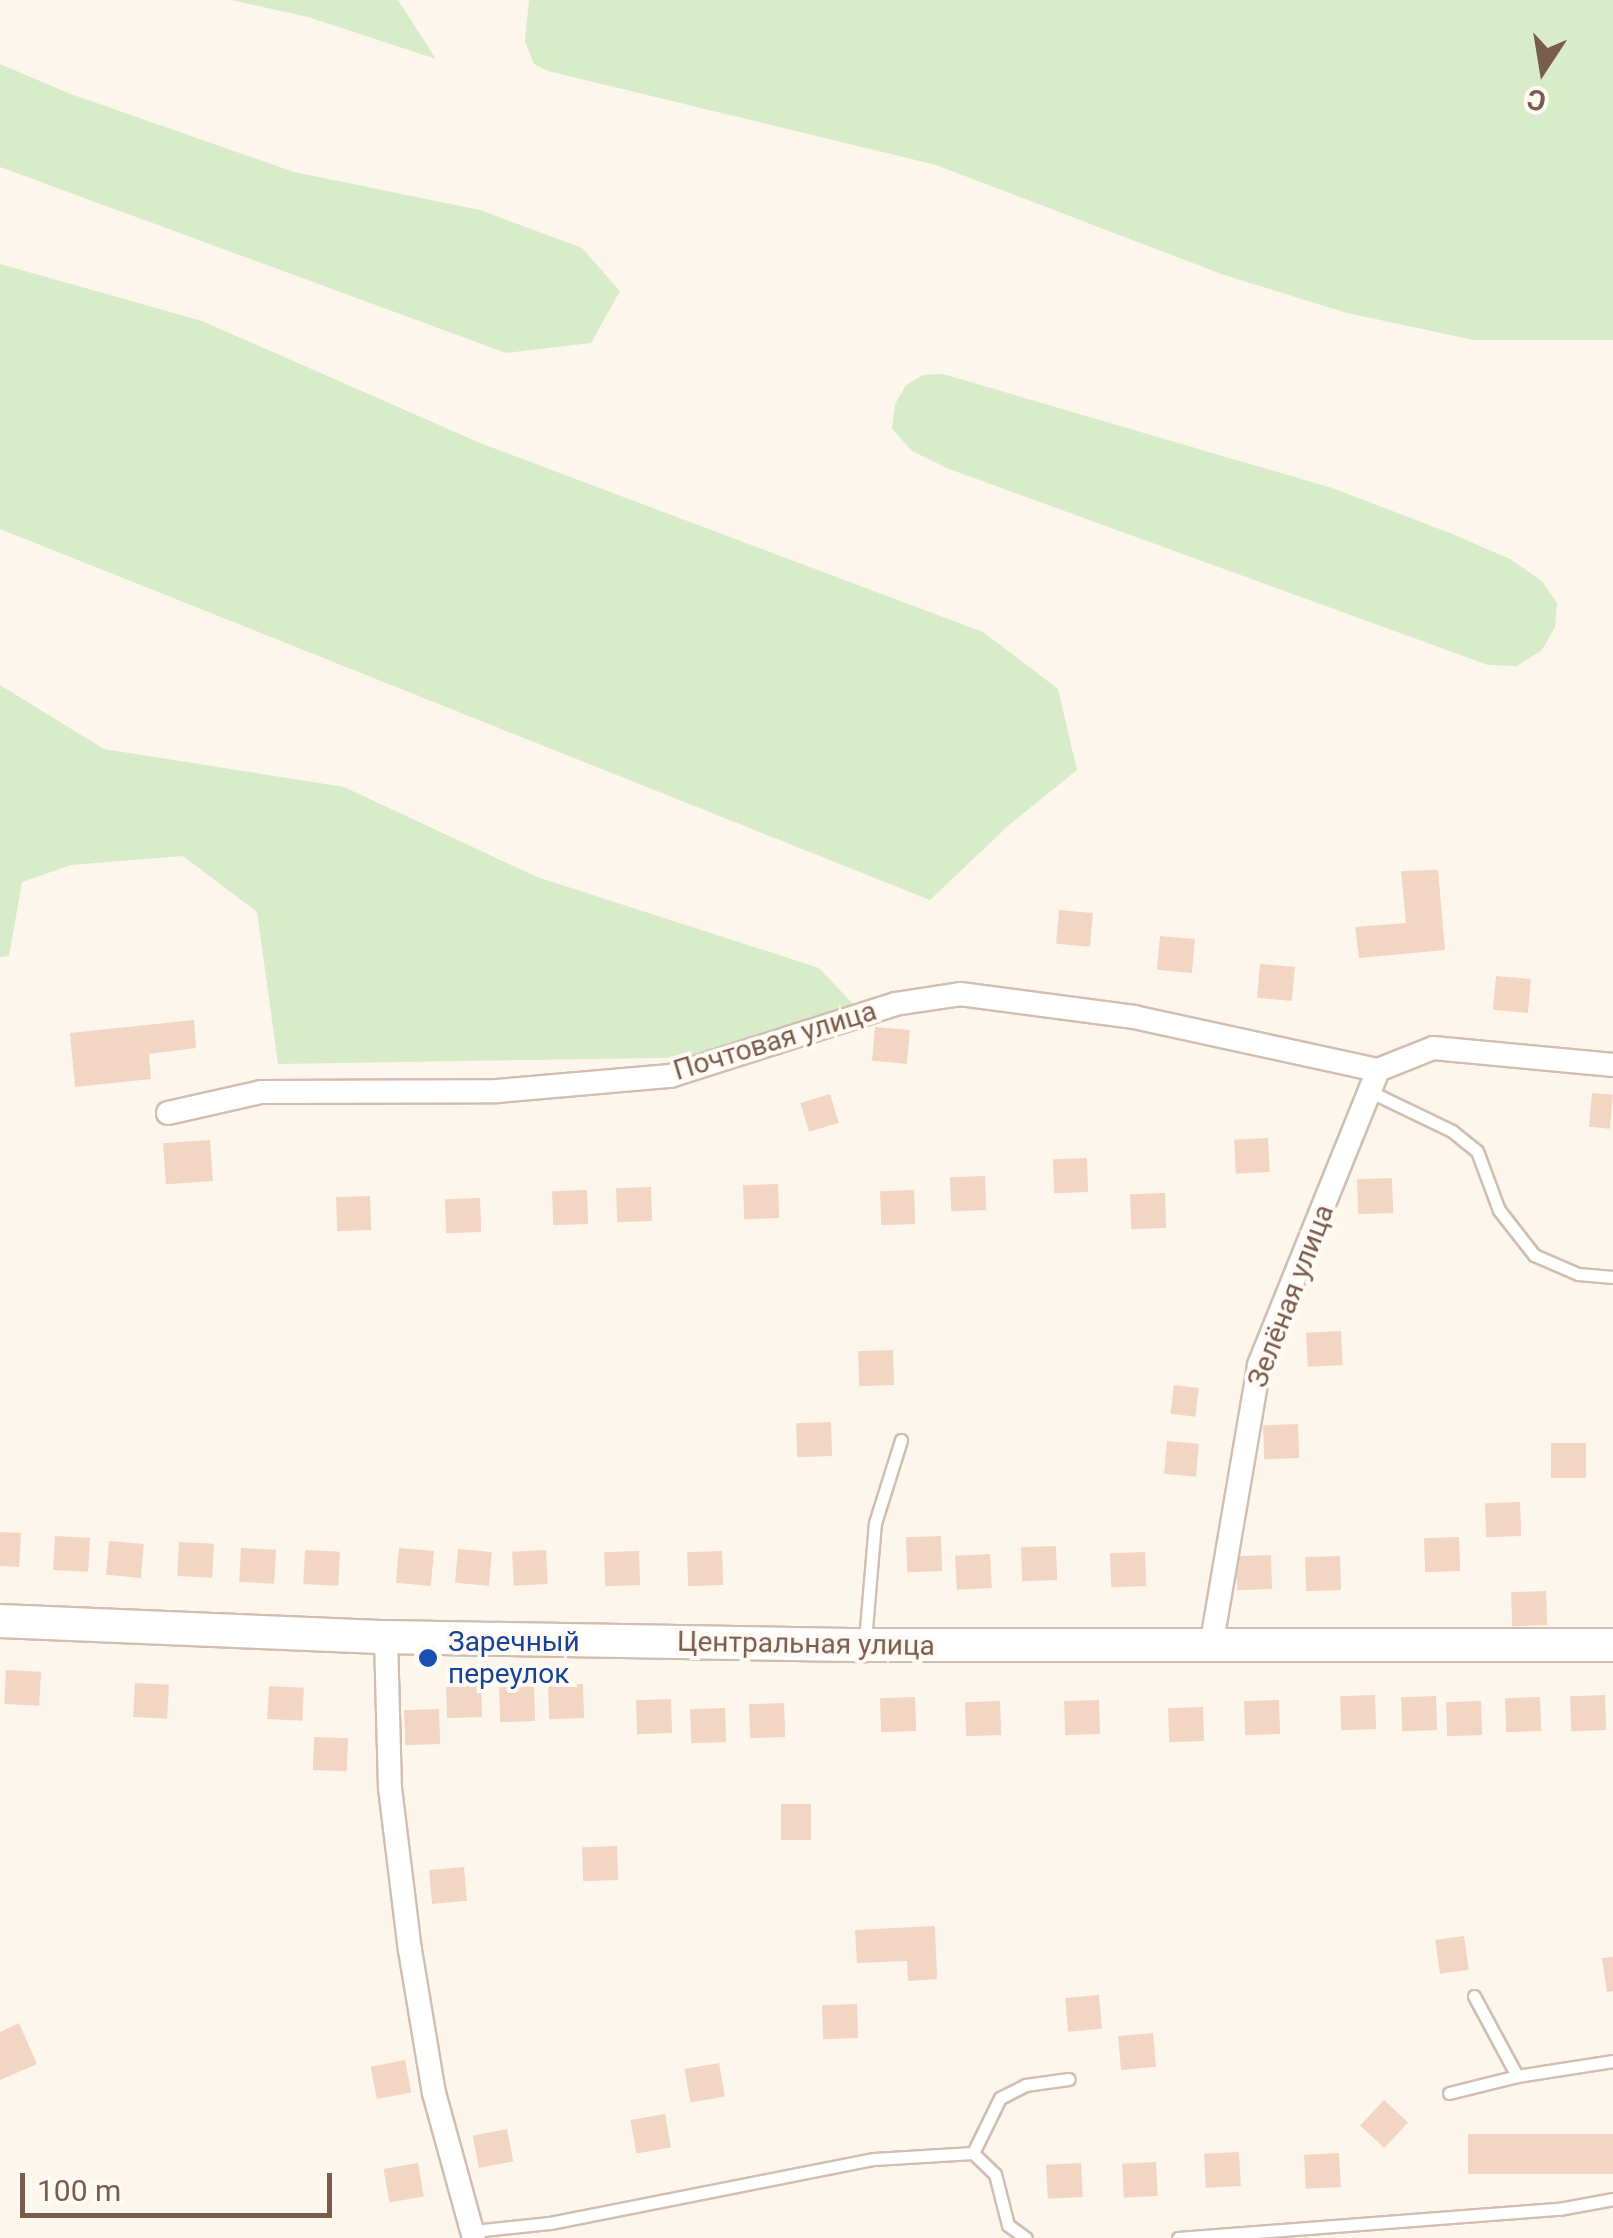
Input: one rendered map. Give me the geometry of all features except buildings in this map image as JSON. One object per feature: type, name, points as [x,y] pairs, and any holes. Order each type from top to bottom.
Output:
[{"type":"street","name":"Почтовая улица","points":[[168,1112],[260,1092],[497,1091],[670,1076],[895,1004],[960,994],[1134,1017],[1374,1081]]},
{"type":"street","points":[[1374,1081],[1433,1048],[1613,1065]]},
{"type":"street","name":"Зелёная улица","points":[[1210,1648],[1259,1365],[1374,1081]]},
{"type":"street","name":"Центральная улица","points":[[0,1621],[386,1637],[865,1645],[1613,1646]]},
{"type":"street","points":[[386,1637],[390,1788],[410,1950],[434,2093],[474,2234]]},
{"type":"lane","points":[[1374,1081],[1452,1131],[1477,1152],[1499,1210],[1534,1255],[1578,1274],[1613,1277]]},
{"type":"lane","points":[[865,1645],[875,1523],[901,1440]]},
{"type":"lane","points":[[1474,1996],[1517,2076]]},
{"type":"lane","points":[[1449,2093],[1517,2076],[1613,2061]]},
{"type":"lane","points":[[973,2153],[1000,2098],[1026,2085],[1069,2079]]},
{"type":"lane","points":[[474,2234],[550,2223],[874,2158],[973,2153],[995,2174],[1008,2225],[1026,2238]]},
{"type":"lane","points":[[1178,2238],[1559,2209],[1613,2199]]},
{"type":"green space","points":[[231,0],[398,0],[436,59],[308,17]]},
{"type":"green space","points":[[529,0],[1613,0],[1613,340],[1474,340],[1347,313],[1224,275],[936,165],[548,71],[534,64],[525,41]]},
{"type":"green space","points":[[0,64],[68,93],[294,172],[480,210],[582,248],[620,291],[591,343],[506,353],[0,167]]},
{"type":"green space","points":[[0,264],[202,321],[480,443],[983,632],[1058,689],[1077,770],[1009,825],[930,900],[0,529]]},
{"type":"green space","points":[[943,374],[1332,488],[1450,533],[1510,559],[1542,581],[1557,603],[1555,627],[1542,650],[1517,666],[1488,665],[949,469],[912,451],[892,429],[895,404],[906,385],[923,375]]},
{"type":"green space","points":[[0,685],[104,749],[344,787],[537,877],[819,968],[854,1005],[721,1057],[278,1064],[257,912],[183,856],[71,865],[22,882],[9,956],[0,957]]},
{"type":"place","name":"Заречный переулок","points":[[428,1658]]}]
